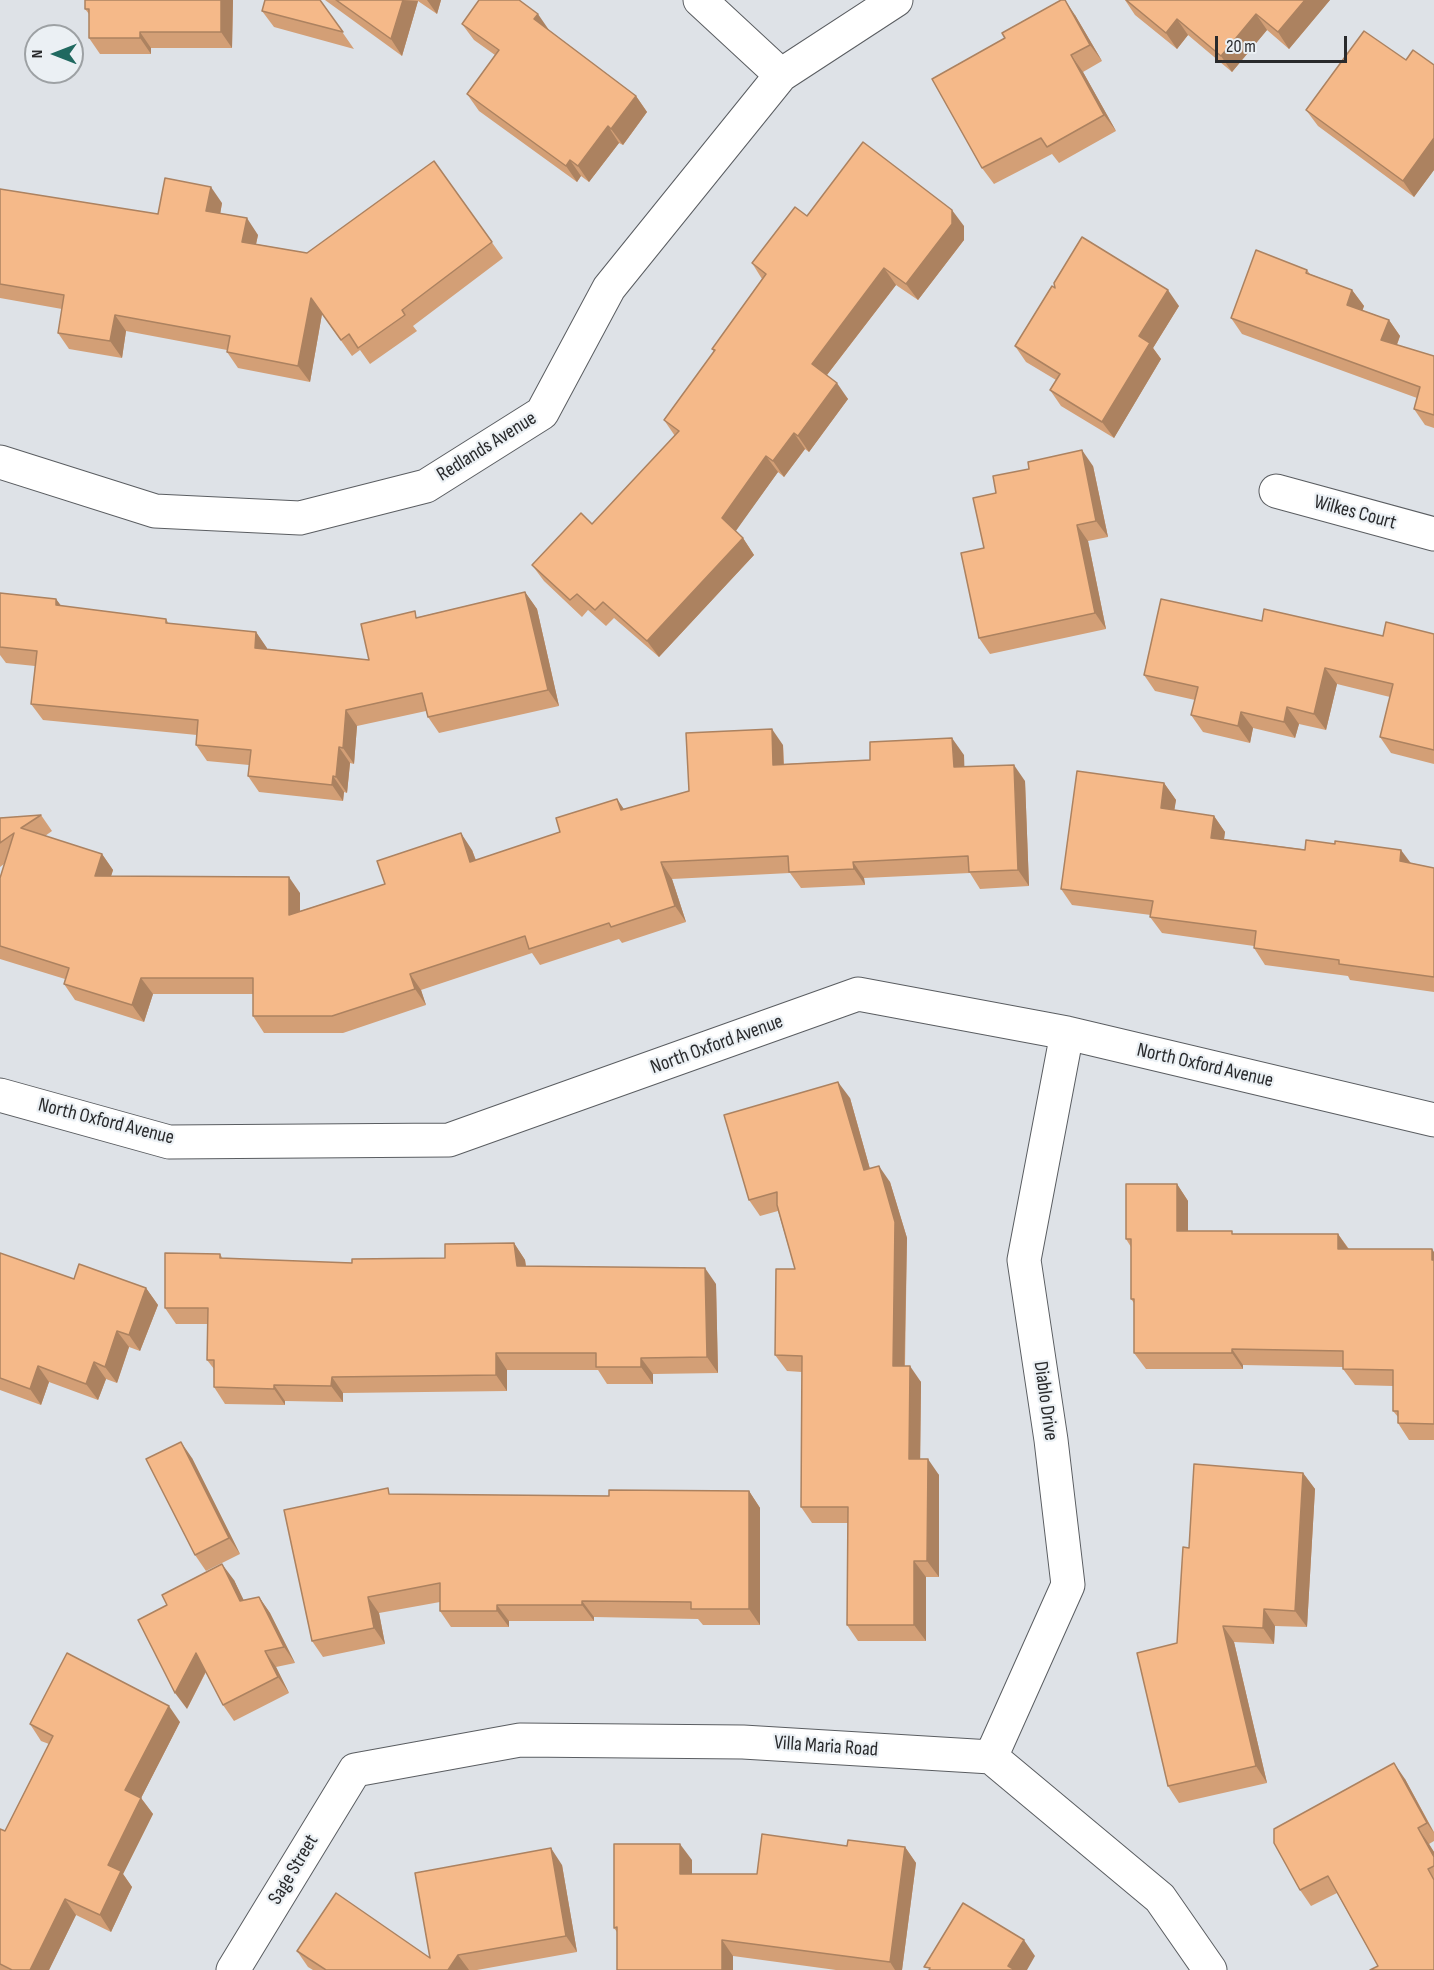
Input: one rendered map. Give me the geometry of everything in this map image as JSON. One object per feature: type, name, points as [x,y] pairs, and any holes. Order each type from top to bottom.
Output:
[{"type":"street","points":[[700,0],[782,75]]},
{"type":"street","name":"Redlands Avenue","points":[[0,462],[155,511],[300,518],[426,486],[542,414],[609,288],[782,75],[896,0]]},
{"type":"street","name":"Wilkes Court","points":[[1276,491],[1434,534]]},
{"type":"street","name":"North Oxford Avenue","points":[[0,1095],[169,1142],[449,1140],[858,994],[1067,1033],[1434,1120]]},
{"type":"street","name":"Diablo Drive","points":[[991,1757],[1068,1585],[1051,1440],[1024,1260],[1067,1033]]},
{"type":"street","name":"Villa Maria Road","points":[[355,1770],[520,1740],[743,1742],[991,1757]]},
{"type":"street","points":[[991,1757],[1160,1898],[1210,1970]]},
{"type":"street","name":"Sage Street","points":[[233,1970],[355,1770]]},
{"type":"building","points":[[85,0],[221,0],[221,32],[140,32],[140,38],[89,38],[89,9],[85,9]]},
{"type":"building","points":[[265,0],[320,0],[343,32],[262,11]]},
{"type":"building","points":[[336,0],[403,0],[391,39]]},
{"type":"building","points":[[479,0],[519,0],[538,14],[534,19],[636,96],[611,129],[608,126],[578,166],[570,160],[566,166],[467,94],[499,50],[462,24]]},
{"type":"building","points":[[1061,0],[1065,0],[1090,45],[1071,55],[1104,115],[1047,147],[1041,138],[982,168],[932,79],[1005,38],[1002,33]]},
{"type":"building","points":[[1126,0],[1305,0],[1278,32],[1256,14],[1221,56],[1177,19],[1166,33]]},
{"type":"building","points":[[1364,31],[1406,60],[1413,50],[1434,65],[1434,138],[1403,181],[1306,110]]},
{"type":"building","points":[[863,142],[952,210],[952,224],[906,284],[884,268],[812,364],[837,383],[798,436],[794,433],[773,461],[766,456],[722,518],[743,538],[647,641],[603,602],[595,610],[577,594],[570,600],[532,565],[581,513],[592,524],[679,431],[664,420],[766,274],[752,263],[795,207],[807,216]]},
{"type":"building","points":[[434,161],[492,242],[402,310],[405,315],[358,348],[349,334],[341,340],[311,298],[298,366],[227,352],[230,336],[115,315],[110,341],[58,333],[64,295],[0,284],[0,189],[158,214],[165,178],[211,187],[206,211],[247,218],[242,242],[307,253]]},
{"type":"building","points":[[1082,237],[1168,290],[1139,336],[1150,343],[1102,422],[1050,390],[1060,374],[1015,346],[1052,286],[1055,288],[1054,283]]},
{"type":"building","points":[[1256,250],[1307,270],[1306,273],[1352,290],[1347,305],[1389,320],[1381,340],[1434,356],[1434,415],[1414,409],[1420,387],[1231,318]]},
{"type":"building","points":[[1082,450],[1096,521],[1077,525],[1095,613],[979,638],[961,553],[984,548],[973,498],[996,493],[993,476],[1029,469],[1028,462]]},
{"type":"building","points":[[525,592],[548,690],[428,717],[422,693],[346,710],[343,748],[339,747],[336,777],[333,776],[332,785],[248,776],[251,750],[196,745],[198,720],[31,704],[37,651],[0,647],[0,593],[56,599],[56,605],[166,619],[166,623],[256,632],[255,648],[369,660],[361,624],[415,611],[416,618]]},
{"type":"building","points":[[1161,599],[1262,621],[1264,609],[1383,636],[1386,622],[1434,634],[1434,750],[1380,737],[1393,684],[1325,668],[1314,714],[1287,707],[1284,722],[1241,712],[1238,726],[1191,715],[1198,687],[1144,675]]},
{"type":"building","points":[[772,729],[773,765],[870,760],[870,742],[952,738],[954,767],[1014,765],[1018,870],[969,872],[968,856],[853,862],[854,869],[789,872],[788,856],[661,862],[675,906],[611,927],[609,923],[529,949],[525,936],[410,974],[415,989],[332,1016],[253,1016],[253,978],[141,978],[132,1005],[64,984],[69,968],[0,946],[0,878],[14,833],[0,843],[0,818],[41,815],[21,828],[102,854],[95,876],[289,877],[289,915],[385,884],[377,861],[461,833],[470,862],[560,832],[556,818],[617,799],[621,810],[689,791],[686,733]]},
{"type":"building","points":[[1077,771],[1164,783],[1161,808],[1214,816],[1211,838],[1305,850],[1306,840],[1335,844],[1335,841],[1401,850],[1400,861],[1434,868],[1434,977],[1339,964],[1339,960],[1254,948],[1256,931],[1150,917],[1153,901],[1061,889]]},
{"type":"building","points":[[838,1082],[864,1170],[879,1166],[895,1222],[893,1366],[910,1366],[909,1459],[928,1459],[927,1561],[914,1561],[914,1625],[847,1625],[848,1507],[801,1507],[802,1356],[775,1355],[776,1269],[795,1269],[777,1205],[777,1192],[749,1200],[724,1115]]},
{"type":"building","points":[[1126,1184],[1177,1184],[1177,1231],[1232,1231],[1232,1234],[1338,1234],[1338,1249],[1432,1249],[1432,1260],[1434,1260],[1434,1424],[1398,1423],[1398,1411],[1393,1411],[1393,1370],[1343,1369],[1343,1351],[1232,1349],[1232,1353],[1134,1353],[1131,1239],[1126,1239]]},
{"type":"building","points":[[514,1243],[517,1266],[705,1268],[707,1357],[641,1358],[641,1367],[596,1367],[596,1353],[496,1353],[496,1375],[332,1377],[331,1386],[274,1385],[274,1389],[214,1387],[214,1360],[207,1360],[208,1308],[165,1308],[165,1253],[220,1254],[220,1258],[352,1263],[352,1259],[445,1258],[445,1244]]},
{"type":"building","points":[[0,1253],[74,1279],[79,1264],[146,1288],[129,1335],[117,1331],[105,1367],[94,1362],[86,1384],[38,1366],[30,1389],[0,1378]]},
{"type":"building","points":[[181,1442],[229,1538],[195,1555],[146,1459]]},
{"type":"building","points":[[1194,1464],[1303,1473],[1295,1611],[1264,1609],[1263,1628],[1223,1626],[1256,1766],[1168,1786],[1137,1653],[1177,1643],[1183,1547],[1189,1548]]},
{"type":"building","points":[[388,1488],[389,1494],[609,1496],[609,1490],[749,1491],[749,1609],[691,1609],[691,1602],[582,1601],[582,1605],[497,1605],[497,1611],[440,1611],[440,1583],[368,1597],[374,1628],[312,1641],[284,1510]]},
{"type":"building","points":[[222,1564],[240,1601],[259,1597],[284,1647],[265,1651],[278,1677],[223,1705],[196,1653],[175,1693],[138,1620],[167,1605],[162,1595]]},
{"type":"building","points":[[67,1653],[169,1706],[125,1790],[141,1798],[108,1865],[121,1871],[100,1915],[65,1899],[30,1970],[12,1970],[0,1964],[0,1829],[5,1831],[53,1736],[30,1724]]},
{"type":"building","points":[[1394,1763],[1427,1823],[1418,1828],[1434,1857],[1434,1866],[1428,1869],[1434,1880],[1434,1970],[1370,1970],[1378,1966],[1328,1876],[1300,1890],[1274,1843],[1274,1829]]},
{"type":"building","points":[[762,1834],[847,1846],[848,1840],[905,1847],[890,1962],[722,1940],[722,1970],[617,1970],[617,1927],[614,1928],[614,1844],[680,1844],[680,1874],[757,1874]]},
{"type":"building","points":[[551,1848],[566,1936],[458,1955],[448,1970],[326,1970],[297,1951],[336,1893],[430,1958],[415,1873]]},
{"type":"building","points":[[963,1903],[1024,1940],[1008,1966],[1015,1970],[929,1970],[930,1968],[924,1967]]}]
